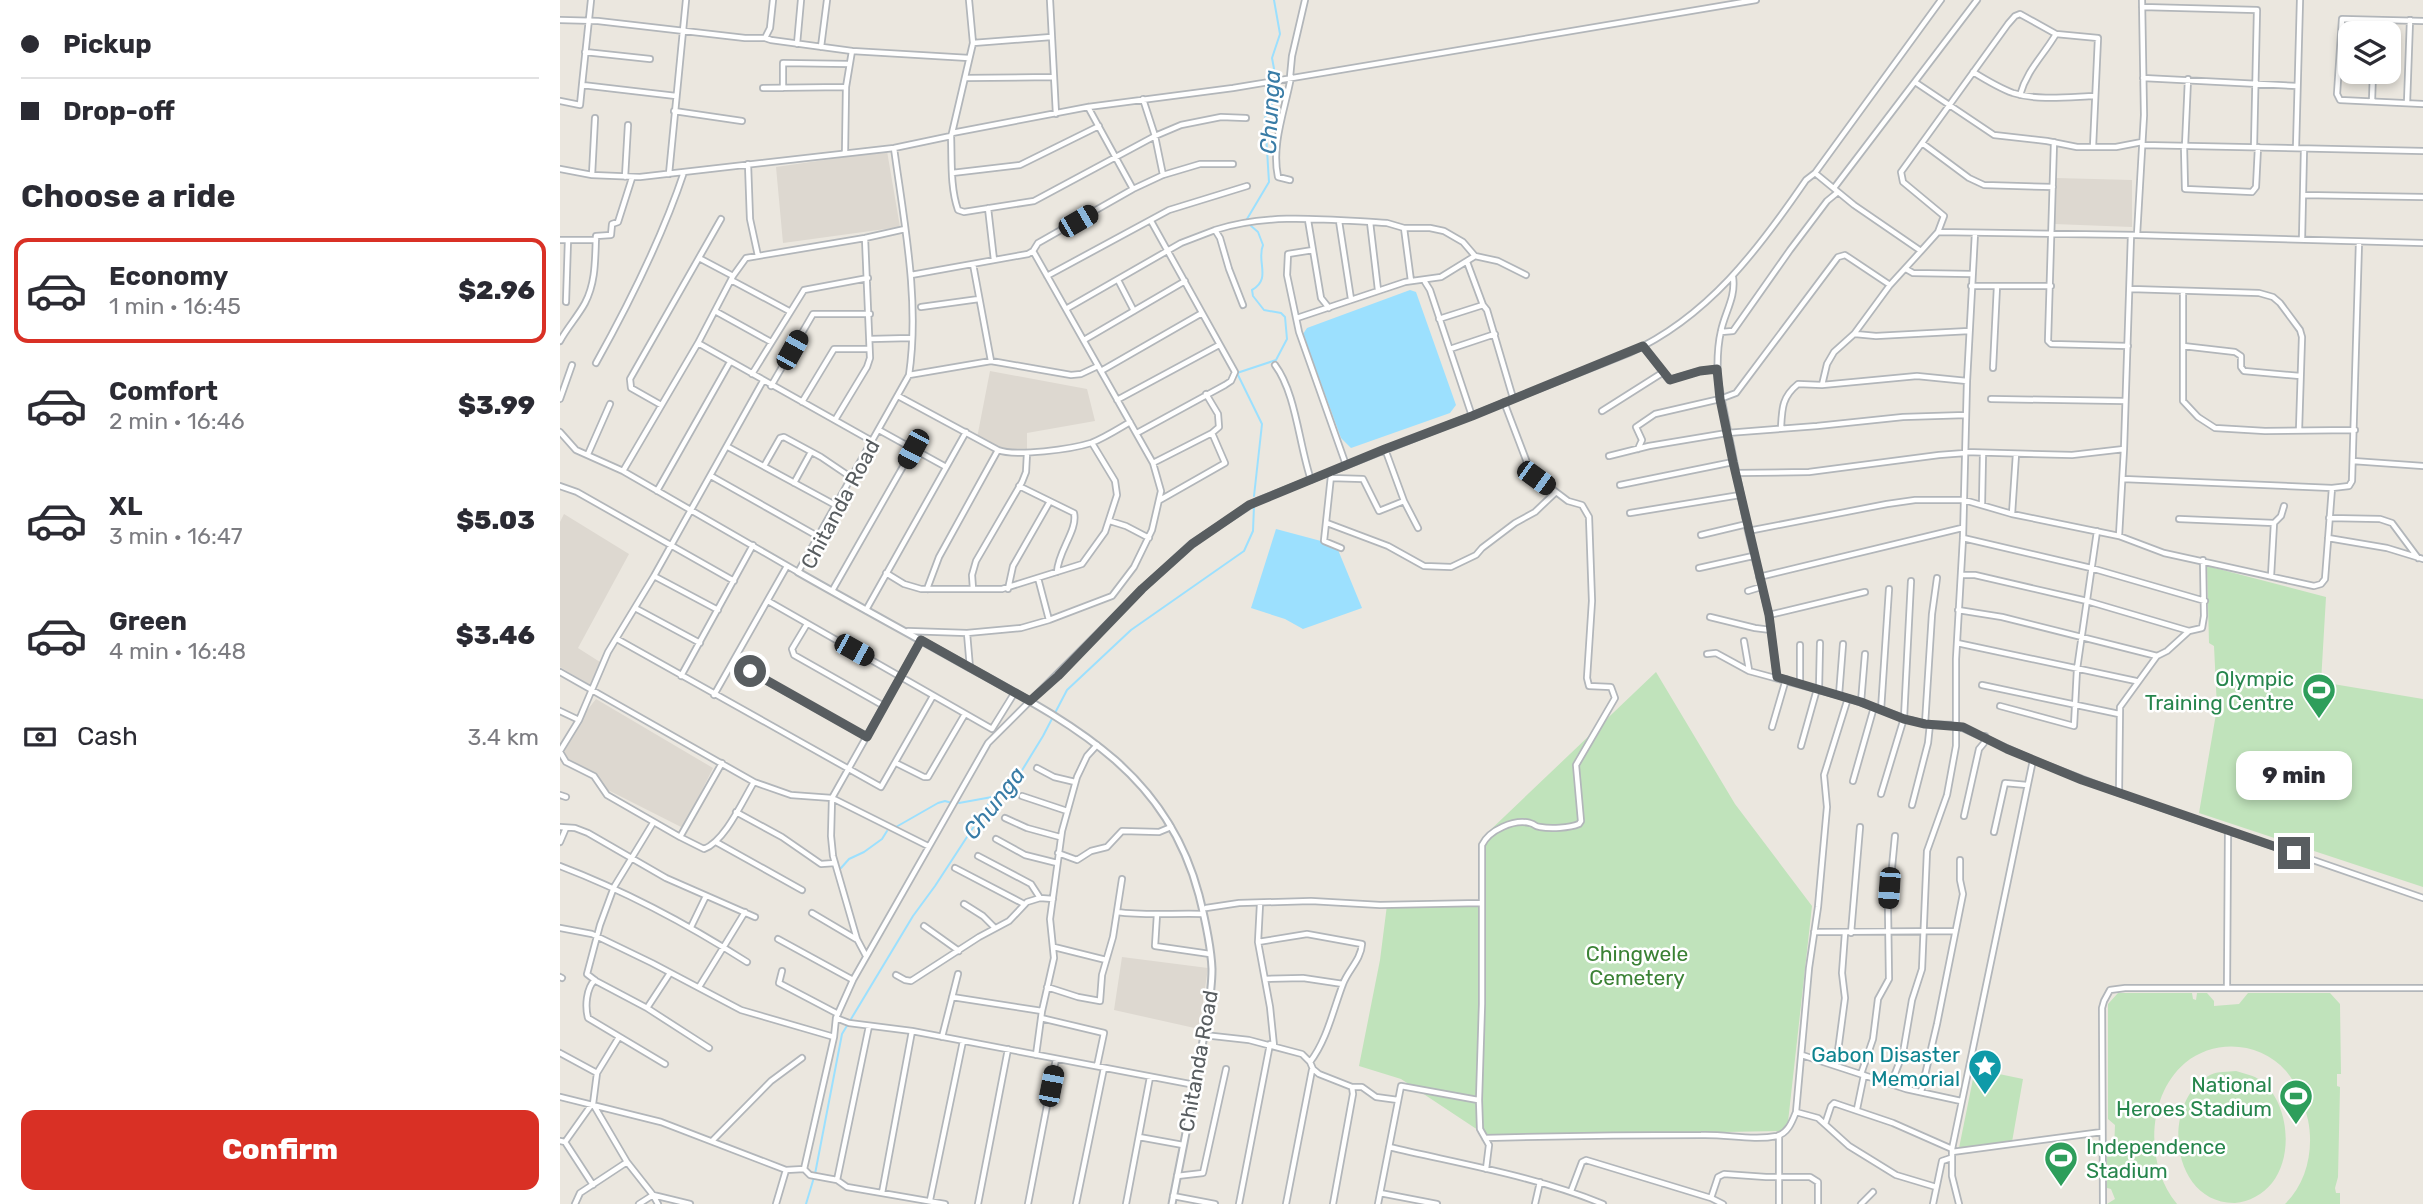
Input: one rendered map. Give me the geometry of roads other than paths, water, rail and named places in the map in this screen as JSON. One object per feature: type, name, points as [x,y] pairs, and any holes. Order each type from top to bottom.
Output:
[{"type":"street","points":[[560,101],[580,105],[591,0]]},
{"type":"street","points":[[669,174],[686,0]]},
{"type":"street","points":[[765,38],[770,28],[773,0]]},
{"type":"street","points":[[797,44],[801,0]]},
{"type":"street","points":[[821,47],[827,0]]},
{"type":"street","points":[[969,0],[973,43],[951,134],[952,173],[958,210],[964,212],[1034,201],[1155,136],[1181,125],[1221,117],[1246,118]]},
{"type":"street","points":[[1050,0],[1056,114]]},
{"type":"street","points":[[1290,180],[1278,177],[1275,164],[1276,147],[1305,0]]},
{"type":"street","points":[[560,169],[632,178],[894,148],[1087,107],[1269,81],[1756,0]]},
{"type":"street","points":[[804,1169],[837,1016],[866,956],[988,743],[1058,676],[1142,589],[1199,538],[1257,501],[1331,475],[1385,449],[1643,346],[1668,333],[1694,314],[1733,277],[1766,238],[1806,180],[1815,173],[1941,0]]},
{"type":"street","points":[[1721,332],[1733,331],[1977,0]]},
{"type":"street","points":[[2119,536],[2130,289],[2142,144],[2142,0]]},
{"type":"street","points":[[2296,148],[2300,0]]},
{"type":"street","points":[[2142,7],[2257,10],[2254,83],[2256,187],[2252,192],[2185,189],[2184,146],[2188,79]]},
{"type":"street","points":[[1822,385],[1834,352],[1854,334],[1890,285],[1938,232],[1943,214],[1903,182],[1901,178],[1905,164],[2018,14],[2056,34],[2098,38],[2093,148]]},
{"type":"street","points":[[2423,21],[2343,18],[2337,82],[2340,100],[2423,104]]},
{"type":"street","points":[[560,20],[683,33],[765,38],[852,51],[969,58]]},
{"type":"street","points":[[2407,103],[2410,20]]},
{"type":"street","points":[[2020,95],[2032,66],[2046,51],[2056,34]]},
{"type":"street","points":[[973,43],[1051,37]]},
{"type":"street","points":[[845,153],[846,87],[852,51]]},
{"type":"street","points":[[585,52],[650,59]]},
{"type":"street","points":[[783,88],[783,63],[849,64]]},
{"type":"street","points":[[1973,72],[2000,88],[2020,95],[2074,98],[2095,96]]},
{"type":"street","points":[[965,78],[1053,76]]},
{"type":"street","points":[[2143,78],[2297,86]]},
{"type":"street","points":[[1915,82],[1994,135],[2077,147],[2142,144],[2423,151]]},
{"type":"street","points":[[2372,101],[2373,84]]},
{"type":"street","points":[[582,85],[676,96]]},
{"type":"street","points":[[763,88],[846,87]]},
{"type":"street","points":[[1143,99],[1155,136],[1163,175]]},
{"type":"street","points":[[1087,107],[1133,189]]},
{"type":"street","points":[[674,111],[742,121]]},
{"type":"street","points":[[592,175],[595,118]]},
{"type":"street","points":[[625,177],[628,125]]},
{"type":"street","points":[[952,173],[1020,165],[1099,126]]},
{"type":"street","points":[[2054,142],[2049,343],[2128,346]]},
{"type":"street","points":[[1922,143],[1969,178],[1984,185],[2053,187]]},
{"type":"street","name":"Chitanda Road","points":[[894,148],[911,275],[909,375],[798,572],[1058,717],[1098,744],[1149,794],[1172,827],[1189,862],[1205,911],[1210,954],[1211,1004],[1172,1204]]},
{"type":"street","points":[[2302,239],[2304,149]]},
{"type":"street","points":[[748,164],[750,219],[758,256]]},
{"type":"street","points":[[911,275],[1033,251],[1038,243],[1163,175],[1194,165],[1233,164]]},
{"type":"street","points":[[596,363],[628,305],[672,207],[684,172]]},
{"type":"street","points":[[1815,173],[1854,205],[1921,251]]},
{"type":"street","points":[[560,341],[584,305],[591,289],[597,235],[611,236],[612,224],[618,222],[632,178]]},
{"type":"street","points":[[1047,276],[1177,206],[1247,186]]},
{"type":"street","points":[[2303,195],[2423,197]]},
{"type":"street","points":[[988,208],[995,260]]},
{"type":"street","points":[[661,405],[631,388],[629,382],[721,219]]},
{"type":"street","points":[[1066,309],[1195,236],[1257,220],[1370,222],[1404,228],[1430,228],[1444,231],[1463,242],[1475,256],[1498,261],[1526,275]]},
{"type":"street","points":[[1308,220],[1321,298],[1329,308]]},
{"type":"street","points":[[1137,433],[1225,385],[1234,377],[1235,372],[1151,221]]},
{"type":"street","points":[[1339,221],[1351,299]]},
{"type":"street","points":[[1370,222],[1378,290]]},
{"type":"street","points":[[1404,228],[1411,281]]},
{"type":"street","points":[[623,471],[698,343],[732,278],[746,258],[905,229]]},
{"type":"street","points":[[1214,230],[1220,237],[1243,305]]},
{"type":"street","points":[[1938,232],[2423,243]]},
{"type":"street","points":[[1891,1084],[1903,1053],[1912,1000],[1920,978],[1927,851],[1947,795],[1954,761],[1967,381],[1975,233]]},
{"type":"street","points":[[835,420],[870,358],[869,278],[865,238]]},
{"type":"street","points":[[560,240],[596,240]]},
{"type":"street","points":[[566,302],[568,240]]},
{"type":"street","points":[[2123,479],[2332,488],[2346,488],[2351,484],[2355,430],[2359,242]]},
{"type":"street","points":[[1313,250],[1291,252],[1287,257],[1287,275],[1300,332],[1346,466]]},
{"type":"street","points":[[907,631],[967,633],[1021,628],[1112,596],[1135,567],[1149,538],[1160,500],[1160,483],[1153,463],[1033,251]]},
{"type":"street","points":[[1297,318],[1378,290],[1449,274],[1475,256]]},
{"type":"street","points":[[699,257],[789,311]]},
{"type":"street","points":[[1638,449],[1642,440],[1636,427],[1655,414],[1734,395],[1838,257],[1848,257],[1890,285]]},
{"type":"street","points":[[1467,262],[1483,305],[1488,310],[1513,398]]},
{"type":"street","points":[[973,264],[991,362]]},
{"type":"street","points":[[1906,269],[1913,273],[1972,274]]},
{"type":"street","points":[[1733,277],[1734,294],[1716,355],[1720,399],[1753,555],[1769,615],[1777,677]]},
{"type":"street","points":[[752,374],[802,292],[808,288],[869,278]]},
{"type":"street","points":[[1118,280],[1134,311]]},
{"type":"street","points":[[1084,341],[1185,281]]},
{"type":"street","points":[[1424,281],[1430,290],[1472,416]]},
{"type":"street","points":[[1971,286],[2051,286]]},
{"type":"street","points":[[1993,368],[1997,286]]},
{"type":"street","points":[[2130,289],[2250,293],[2273,297],[2302,333],[2299,430]]},
{"type":"street","points":[[2183,292],[2183,401],[2198,417],[2218,428],[2355,430]]},
{"type":"street","points":[[921,307],[979,299]]},
{"type":"street","points":[[1439,319],[1483,305]]},
{"type":"street","points":[[715,311],[771,342]]},
{"type":"street","points":[[909,375],[991,362],[1071,375],[1082,374],[1100,368],[1202,313]]},
{"type":"street","points":[[771,386],[813,314],[870,314]]},
{"type":"street","points":[[1854,334],[1876,336],[1969,331]]},
{"type":"street","points":[[1450,349],[1495,334]]},
{"type":"street","points":[[870,339],[911,338]]},
{"type":"street","points":[[698,343],[872,441]]},
{"type":"street","points":[[1118,400],[1219,345]]},
{"type":"street","points":[[1643,346],[1662,373],[1672,380],[1688,373],[1717,369]]},
{"type":"street","points":[[2183,346],[2235,352],[2241,356],[2241,367],[2244,371],[2300,376]]},
{"type":"street","points":[[802,402],[834,349],[870,349]]},
{"type":"street","points":[[657,491],[730,362]]},
{"type":"street","points":[[560,399],[572,365]]},
{"type":"street","points":[[1275,365],[1283,375],[1291,397],[1311,480]]},
{"type":"street","points":[[1602,411],[1662,373]]},
{"type":"street","points":[[1781,428],[1782,403],[1788,392],[1798,384],[1822,385],[1917,376],[1967,381]]},
{"type":"street","points":[[754,782],[716,842],[704,849],[653,824],[607,795],[594,776],[566,762],[560,752],[579,720],[608,652],[763,381]]},
{"type":"street","points":[[1153,463],[1219,427],[1220,421],[1206,394]]},
{"type":"street","points":[[898,396],[998,450],[1012,453],[1092,443],[1130,422]]},
{"type":"street","points":[[1991,399],[2125,401]]},
{"type":"street","points":[[1486,1169],[1489,1145],[1480,1129],[1479,1100],[1482,845],[1493,833],[1519,823],[1544,827],[1579,824],[1581,821],[1576,765],[1615,698],[1611,687],[1588,686],[1592,601],[1590,517],[1582,505],[1568,501],[1529,471],[1504,402]]},
{"type":"street","points":[[588,454],[610,404]]},
{"type":"street","points":[[1609,456],[1727,433],[1903,417],[1966,415]]},
{"type":"street","points":[[879,430],[946,467]]},
{"type":"street","points":[[560,432],[575,449],[623,471],[798,572]]},
{"type":"street","points":[[866,610],[965,432]]},
{"type":"street","points":[[1160,500],[1225,463],[1212,433]]},
{"type":"street","points":[[764,466],[781,437],[852,478]]},
{"type":"street","points":[[886,573],[904,584],[927,589],[1008,589],[1082,564],[1110,522],[1117,486],[1092,443]]},
{"type":"street","points":[[727,447],[837,506]]},
{"type":"street","points":[[832,592],[913,449]]},
{"type":"street","points":[[1385,449],[1404,500],[1418,528]]},
{"type":"street","points":[[1735,473],[1809,472],[1945,454],[2083,455],[2124,449]]},
{"type":"street","points":[[927,589],[939,557],[998,450]]},
{"type":"street","points":[[794,483],[811,452]]},
{"type":"street","points":[[973,590],[972,575],[976,561],[1026,472],[1027,453]]},
{"type":"street","points":[[1982,505],[1983,453]]},
{"type":"street","points":[[2011,514],[2016,454]]},
{"type":"street","points":[[2353,461],[2423,466]]},
{"type":"street","points":[[1620,485],[1733,462]]},
{"type":"street","points":[[1331,475],[1363,479],[1379,511],[1404,500]]},
{"type":"street","points":[[1331,475],[1324,541],[1341,548]]},
{"type":"street","points":[[711,476],[819,537]]},
{"type":"street","points":[[560,486],[577,492],[734,581]]},
{"type":"street","points":[[1019,486],[1049,503],[1073,512],[1076,521],[1058,559],[1057,572]]},
{"type":"street","points":[[1701,535],[1915,500],[1964,499],[2011,514],[2119,536],[2164,553],[2309,585],[2321,584],[2325,579],[2332,488]]},
{"type":"street","points":[[1327,523],[1388,546],[1417,564],[1451,567],[1476,555],[1515,523],[1535,512],[1556,492]]},
{"type":"street","points":[[1630,513],[1741,495]]},
{"type":"street","points":[[1008,589],[1013,566],[1049,503]]},
{"type":"street","points":[[2271,576],[2274,523],[2281,516],[2284,506]]},
{"type":"street","points":[[2329,518],[2380,519],[2392,523],[2421,558]]},
{"type":"street","points":[[2179,519],[2274,523]]},
{"type":"street","points":[[1110,522],[1126,526],[1149,538]]},
{"type":"street","points":[[1759,577],[1962,528]]},
{"type":"street","points":[[2000,706],[2074,726],[2077,669],[2097,531]]},
{"type":"street","points":[[1963,538],[2091,568],[2204,601]]},
{"type":"street","points":[[2328,538],[2387,548],[2421,558]]},
{"type":"street","points":[[681,676],[753,545]]},
{"type":"street","points":[[1699,568],[1753,555]]},
{"type":"street","points":[[2119,793],[2120,707],[2157,656],[2189,631],[2202,628],[2203,560]]},
{"type":"street","points":[[714,695],[787,566]]},
{"type":"street","points":[[1961,575],[1975,575],[2087,601],[2189,631]]},
{"type":"street","points":[[653,576],[718,610]]},
{"type":"street","points":[[1038,578],[1049,620]]},
{"type":"street","points":[[1912,804],[1928,743],[1932,614],[1937,578]]},
{"type":"street","points":[[1881,794],[1904,719],[1911,581]]},
{"type":"street","points":[[1748,591],[1762,587]]},
{"type":"street","points":[[1881,710],[1889,589]]},
{"type":"street","points":[[1769,615],[1865,592]]},
{"type":"street","points":[[768,601],[993,729],[1014,692]]},
{"type":"street","points":[[635,608],[700,643]]},
{"type":"street","points":[[1958,610],[2002,617],[2157,656]]},
{"type":"street","points":[[1710,617],[1771,630]]},
{"type":"street","points":[[807,624],[792,649],[794,655],[884,706]]},
{"type":"street","points":[[967,633],[970,667]]},
{"type":"street","points":[[617,639],[881,787],[933,696]]},
{"type":"street","points":[[866,956],[857,939],[835,863],[831,836],[832,798],[921,640]]},
{"type":"street","points":[[1744,641],[1749,671]]},
{"type":"street","points":[[1801,746],[1818,689],[1821,643]]},
{"type":"street","points":[[1957,643],[2137,681]]},
{"type":"street","points":[[1839,695],[1843,644]]},
{"type":"street","points":[[1800,645],[1800,684]]},
{"type":"street","points":[[1707,654],[1717,653],[1749,671],[1839,695],[1904,719],[1928,724],[1956,725],[2034,760],[2119,793],[2423,898]]},
{"type":"street","points":[[1861,702],[1865,654]]},
{"type":"street","points":[[733,662],[867,737]]},
{"type":"street","points":[[560,672],[754,782],[791,795],[832,798],[928,846]]},
{"type":"street","points":[[1772,727],[1786,679]]},
{"type":"street","points":[[1982,685],[2119,714]]},
{"type":"street","points":[[1485,1138],[1636,1134],[1717,1135],[1754,1139],[1779,1135],[1790,1126],[1797,1112],[1827,807],[1824,775],[1847,698]]},
{"type":"street","points":[[1853,781],[1874,707]]},
{"type":"street","points":[[560,711],[579,720]]},
{"type":"street","points":[[896,763],[924,778],[928,777],[965,714]]},
{"type":"street","points":[[1965,817],[1979,749],[1985,736]]},
{"type":"street","points":[[1035,1055],[1054,947],[1050,919],[1060,837],[1075,782],[1087,756],[1098,744]]},
{"type":"street","points":[[1959,1204],[1952,1176],[1952,1153],[2034,760]]},
{"type":"street","points":[[680,837],[722,764]]},
{"type":"street","points":[[1037,768],[1054,777],[1075,782]]},
{"type":"street","points":[[1994,832],[2005,783],[2027,785]]},
{"type":"street","points":[[1022,796],[1067,811]]},
{"type":"street","points":[[736,812],[782,837],[821,864],[835,863]]},
{"type":"street","points":[[1005,818],[1027,828],[1060,837]]},
{"type":"street","points":[[653,824],[614,887],[600,925],[587,974],[709,1048]]},
{"type":"street","points":[[560,842],[563,827],[575,828],[666,878],[755,917]]},
{"type":"street","points":[[1058,853],[1079,860],[1091,851],[1107,847],[1122,831],[1159,832],[1172,827]]},
{"type":"street","points":[[1836,1066],[1845,998],[1842,972],[1860,827]]},
{"type":"street","points":[[2227,988],[2228,831]]},
{"type":"street","points":[[1857,1109],[1878,999],[1889,979],[1887,932],[1891,857],[1895,836]]},
{"type":"street","points":[[996,839],[1024,855],[1057,863]]},
{"type":"street","points":[[716,842],[802,890]]},
{"type":"street","points":[[978,856],[1028,882],[1035,887],[1040,898]]},
{"type":"street","points":[[1921,1093],[1963,894],[1960,860]]},
{"type":"street","points":[[560,866],[614,887],[691,927],[747,962]]},
{"type":"street","points":[[955,868],[1024,904]]},
{"type":"street","points":[[1047,987],[1067,995],[1099,1001],[1122,879]]},
{"type":"street","points":[[691,927],[706,896]]},
{"type":"street","points":[[896,975],[911,981],[1009,921],[1024,904],[1040,898],[1053,900]]},
{"type":"street","points":[[1117,912],[1157,914],[1205,911],[1239,903],[1311,901],[1420,906],[1481,903]]},
{"type":"street","points":[[964,904],[983,916],[995,928]]},
{"type":"street","points":[[1239,1204],[1272,1045],[1258,942],[1261,904]]},
{"type":"street","points":[[699,987],[744,912]]},
{"type":"street","points":[[813,913],[857,939]]},
{"type":"street","points":[[1157,914],[1155,946],[1210,954]]},
{"type":"street","points":[[924,926],[959,951]]},
{"type":"street","points":[[560,928],[597,937],[741,1010],[834,1037]]},
{"type":"street","points":[[1814,932],[1955,930]]},
{"type":"street","points":[[1258,942],[1307,934],[1360,942],[1359,955],[1343,984],[1332,1017],[1310,1062]]},
{"type":"street","points":[[778,939],[853,980]]},
{"type":"street","points":[[1054,947],[1106,960]]},
{"type":"street","points":[[782,971],[779,983],[847,1023],[912,1031],[1195,1085]]},
{"type":"street","points":[[647,1008],[670,973]]},
{"type":"street","points":[[942,1037],[958,974]]},
{"type":"street","points":[[1265,979],[1317,979],[1343,984]]},
{"type":"street","points":[[595,980],[589,987],[587,1016],[665,1064]]},
{"type":"street","points":[[2103,1204],[2102,1008],[2110,990],[2423,988]]},
{"type":"street","points":[[952,997],[1042,1011]]},
{"type":"street","points":[[1041,1018],[1104,1033],[1076,1204]]},
{"type":"street","points":[[837,1180],[869,1026]]},
{"type":"street","points":[[881,1193],[912,1031]]},
{"type":"street","points":[[1204,1035],[1231,1037],[1302,1054],[1319,1074],[1352,1087],[1362,1087],[1376,1097],[1398,1100]]},
{"type":"street","points":[[593,1185],[563,1141],[592,1104],[597,1073],[619,1037]]},
{"type":"street","points":[[930,1200],[962,1041]]},
{"type":"street","points":[[978,1204],[1007,1049]]},
{"type":"street","points":[[560,1053],[597,1073]]},
{"type":"street","points":[[1802,1055],[1921,1093],[1961,1101]]},
{"type":"street","points":[[712,1141],[777,1075],[802,1058]]},
{"type":"street","points":[[1028,1204],[1056,1059]]},
{"type":"street","points":[[1177,1176],[1203,1173],[1226,1069]]},
{"type":"street","points":[[1286,1204],[1313,1069]]},
{"type":"street","points":[[1126,1204],[1150,1077]]},
{"type":"street","points":[[1378,1204],[1401,1086],[1479,1100]]},
{"type":"street","points":[[1333,1204],[1353,1094],[1352,1087]]},
{"type":"street","points":[[560,1097],[661,1122],[786,1170],[804,1169],[810,1175],[837,1180],[847,1187],[945,1204]]},
{"type":"street","points":[[592,1104],[627,1163],[658,1204]]},
{"type":"street","points":[[1825,1124],[1832,1104],[1857,1109],[1952,1153]]},
{"type":"street","points":[[1797,1112],[1818,1118],[1849,1146],[1896,1175],[1936,1187]]},
{"type":"street","points":[[1933,1204],[1942,1161],[1952,1153],[2102,1132]]},
{"type":"street","points":[[1779,1135],[1779,1204]]},
{"type":"street","points":[[1139,1137],[1183,1145]]},
{"type":"street","points":[[1389,1147],[1540,1182],[1603,1204]]},
{"type":"street","points":[[1571,1191],[1582,1162],[1586,1160],[1712,1198],[1723,1204]]},
{"type":"street","points":[[575,1204],[580,1192],[627,1163]]},
{"type":"street","points":[[776,1204],[786,1170]]},
{"type":"street","points":[[1712,1198],[1720,1175],[1815,1178],[1818,1182],[1818,1204]]},
{"type":"street","points":[[1535,1204],[1540,1182]]},
{"type":"street","points":[[1861,1204],[1873,1192]]},
{"type":"street","points":[[1380,1194],[1437,1204]]},
{"type":"street","points":[[639,1204],[653,1195],[690,1204]]},
{"type":"street","points":[[1174,1196],[1215,1204]]},
{"type":"water","points":[[1410,290],[1416,292],[1456,405],[1450,413],[1351,448],[1341,438],[1303,334],[1307,328]]},
{"type":"water","points":[[1276,529],[1336,545],[1362,608],[1303,629],[1285,619],[1251,608]]},
{"type":"waterway","name":"Chunga","points":[[1274,0],[1280,34],[1272,58],[1276,79]]},
{"type":"waterway","name":"Chunga","points":[[1247,219],[1269,182],[1265,118],[1273,102],[1275,84]]},
{"type":"waterway","name":"Chunga","points":[[1250,225],[1258,232],[1263,245],[1261,281],[1252,290],[1253,296],[1264,310],[1281,313],[1285,317],[1287,339],[1276,360],[1237,373],[1262,424],[1254,496]]},
{"type":"waterway","name":"Chunga","points":[[806,1204],[815,1174],[842,1034],[913,916],[995,794],[1013,785],[1067,690],[1131,630],[1244,551],[1253,531],[1254,506]]},
{"type":"waterway","points":[[959,803],[992,797]]},
{"type":"waterway","points":[[896,827],[938,803],[952,803]]},
{"type":"waterway","points":[[841,868],[849,859],[882,839],[887,831]]},
{"type":"place","name":"Olympic Training Centre","points":[[2319,720]]},
{"type":"place","name":"Gabon Disaster Memorial","points":[[1985,1096]]},
{"type":"place","name":"National Heroes Stadium","points":[[2296,1126]]},
{"type":"place","name":"Independence Stadium","points":[[2061,1188]]},
{"type":"park label","name":"Chingwele Cemetery","points":[[1637,965]]}]
